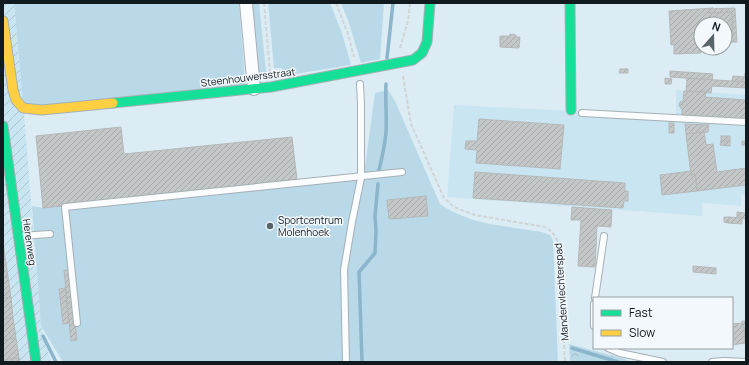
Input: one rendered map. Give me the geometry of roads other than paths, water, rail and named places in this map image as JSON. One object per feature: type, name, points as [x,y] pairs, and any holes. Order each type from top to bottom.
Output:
[{"type":"street","points":[[246,3],[254,89]]},
{"type":"street","name":"Steenhouwersstraat","points":[[3,21],[13,90],[16,100],[23,108],[42,110],[271,87],[413,60],[422,53],[427,42],[430,3]]},
{"type":"street","points":[[570,3],[570,110]]},
{"type":"street","name":"Herenweg","points":[[3,126],[36,362]]},
{"type":"lane","points":[[346,362],[344,270],[361,178],[362,104],[360,84]]},
{"type":"lane","points":[[582,113],[746,122]]},
{"type":"lane","points":[[77,323],[65,207],[361,178],[402,172]]},
{"type":"lane","points":[[18,236],[50,234]]},
{"type":"lane","points":[[594,297],[604,236]]},
{"type":"lane","points":[[611,349],[664,362]]},
{"type":"lane","points":[[712,362],[746,362]]},
{"type":"waterway","points":[[387,58],[393,3]]},
{"type":"waterway","points":[[379,170],[386,132],[386,84]]},
{"type":"waterway","points":[[362,362],[359,272],[375,253],[375,216],[378,184]]},
{"type":"waterway","points":[[43,336],[56,362]]},
{"type":"waterway","points":[[572,348],[618,362]]},
{"type":"place","name":"Sportcentrum Molenhoek","points":[[270,226]]}]
